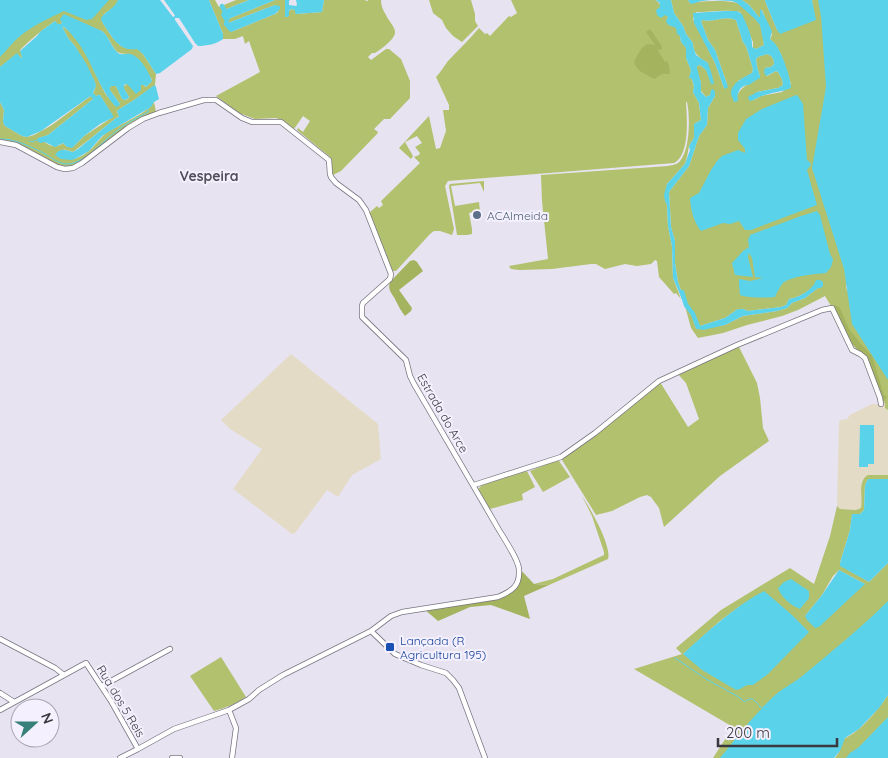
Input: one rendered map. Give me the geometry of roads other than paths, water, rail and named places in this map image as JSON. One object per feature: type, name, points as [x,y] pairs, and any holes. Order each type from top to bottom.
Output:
[{"type":"street","name":"Estrada do Arce","points":[[0,142],[16,145],[57,167],[73,168],[143,119],[204,100],[216,100],[242,118],[252,122],[281,122],[329,160],[331,177],[336,183],[360,200],[366,210],[391,274],[390,280],[363,303],[362,316],[406,360],[414,384],[474,485],[520,568],[518,581],[511,592],[498,597],[402,612],[391,616],[371,631],[283,675],[229,710],[174,729],[120,758]]},
{"type":"street","points":[[474,485],[561,457],[595,433],[658,381],[737,345],[822,310],[832,308],[852,350],[865,358],[881,404]]},
{"type":"street","points":[[371,631],[395,654],[446,673],[453,680],[459,688],[485,758]]},
{"type":"street","points":[[0,639],[55,668],[64,676],[22,698]]},
{"type":"street","points":[[102,686],[170,649]]},
{"type":"street","name":"Rua dos 5 Reis","points":[[64,676],[86,663],[102,686],[138,749]]},
{"type":"street","points":[[229,710],[236,728],[232,758]]},
{"type":"street","points":[[172,758],[180,758]]},
{"type":"water","points":[[0,0],[109,0],[92,19],[86,20],[64,11],[47,19],[19,37],[0,57]]},
{"type":"water","points":[[118,0],[160,0],[173,17],[175,16],[174,14],[164,0],[209,0],[223,34],[223,39],[205,46],[198,46],[179,18],[175,18],[193,46],[192,49],[156,74],[143,54],[137,49],[125,48],[116,42],[102,22],[101,18]]},
{"type":"water","points":[[249,0],[275,0],[226,20],[223,19],[221,14],[224,10]]},
{"type":"water","points":[[285,0],[290,0],[289,5],[296,6],[296,0],[324,0],[322,12],[296,14],[295,10],[291,9],[289,16],[285,17]]},
{"type":"water","points":[[655,0],[671,0],[674,13],[693,43],[696,55],[708,63],[712,75],[714,84],[711,84],[706,70],[700,65],[697,66],[701,92],[706,97],[710,95],[711,90],[713,89],[715,92],[715,96],[708,108],[707,125],[699,136],[689,166],[669,192],[671,227],[675,241],[675,263],[678,282],[686,305],[700,326],[725,318],[738,309],[748,311],[781,307],[786,305],[789,299],[809,290],[816,280],[823,282],[821,288],[818,288],[805,298],[792,303],[787,308],[743,316],[725,325],[703,330],[696,328],[673,278],[672,246],[664,195],[667,184],[685,164],[690,150],[689,146],[694,138],[694,124],[701,120],[699,103],[693,92],[692,79],[689,78],[691,70],[686,58],[686,48],[677,34],[676,28],[667,23],[668,17],[665,15],[661,18],[657,15],[656,10],[660,6]]},
{"type":"water","points":[[688,0],[712,0],[692,4]]},
{"type":"water","points":[[712,0],[742,0],[759,17],[761,9],[772,31],[770,39],[776,44],[783,59],[791,88],[752,101],[749,100],[748,97],[757,92],[778,88],[783,85],[778,72],[776,71],[766,76],[765,68],[771,67],[774,64],[772,57],[767,54],[756,59],[760,78],[742,87],[738,92],[738,101],[734,102],[731,94],[733,87],[745,76],[752,73],[753,69],[736,20],[727,18],[701,21],[708,40],[715,50],[727,84],[728,87],[725,89],[715,63],[694,23],[693,13],[737,11],[742,14],[750,34],[752,47],[756,49],[764,45],[760,25],[737,3]]},
{"type":"water","points":[[765,0],[812,0],[816,20],[780,34]]},
{"type":"water","points":[[818,0],[888,0],[888,380],[852,324],[844,269],[812,168],[826,87],[821,16]]},
{"type":"water","points":[[275,5],[280,6],[280,9],[275,14],[231,32],[226,26],[228,23]]},
{"type":"water","points":[[64,14],[102,31],[118,53],[134,55],[141,61],[152,81],[146,87],[141,85],[141,90],[136,94],[127,84],[124,85],[129,98],[125,100],[122,99],[116,86],[111,86],[110,90],[120,104],[116,107],[104,91],[82,48],[70,32],[62,26],[87,65],[96,86],[92,95],[41,131],[27,137],[22,136],[5,126],[3,122],[4,110],[0,102],[0,67],[17,53],[21,58],[20,51],[41,31],[55,21],[61,24],[60,19]]},
{"type":"water","points":[[155,85],[159,99],[151,107],[102,136],[89,151],[71,160],[61,159],[55,155],[61,150],[73,152],[78,149],[119,117],[118,110]]},
{"type":"water","points":[[100,95],[114,117],[100,124],[72,148],[67,147],[63,143],[55,147],[45,142],[40,143],[37,140],[48,135]]},
{"type":"water","points":[[796,95],[803,104],[807,160],[811,165],[807,170],[817,205],[751,230],[745,230],[739,221],[730,224],[723,223],[701,231],[693,215],[690,198],[699,193],[711,170],[722,156],[738,150],[745,153],[745,149],[738,140],[738,133],[746,119],[762,109]]},
{"type":"water","points":[[817,211],[820,215],[833,259],[831,267],[826,273],[787,281],[782,284],[775,297],[757,298],[740,295],[739,279],[750,281],[763,278],[755,277],[752,258],[749,253],[748,257],[753,277],[735,275],[732,263],[749,247],[748,240],[750,235]]},
{"type":"water","points":[[860,425],[874,425],[874,464],[868,464],[868,467],[859,467]]},
{"type":"water","points":[[868,479],[888,479],[888,563],[869,582],[840,566],[850,530],[852,514],[860,514],[864,510],[865,485]]},
{"type":"water","points":[[839,570],[865,584],[819,627],[815,628],[805,616]]},
{"type":"water","points":[[791,579],[809,591],[809,598],[800,609],[787,601],[781,595],[778,588],[784,582]]},
{"type":"water","points":[[764,591],[809,632],[768,674],[753,685],[747,685],[736,690],[702,670],[683,654],[732,612]]},
{"type":"water","points":[[888,601],[888,695],[879,708],[859,729],[845,738],[840,751],[834,758],[720,758],[752,719],[779,691],[801,677],[835,649]]},
{"type":"water","points":[[888,717],[888,758],[846,758],[859,747]]},
{"type":"waterway","points":[[222,6],[224,10]]},
{"type":"waterway","points":[[227,19],[227,25]]},
{"type":"waterway","points":[[0,139],[24,144],[62,163],[73,163],[86,157],[123,126],[148,112],[148,109]]},
{"type":"waterway","points":[[29,141],[37,140]]},
{"type":"waterway","points":[[682,292],[686,305],[693,314],[698,327]]},
{"type":"waterway","points":[[675,658],[745,702],[753,699],[762,707]]},
{"type":"place","name":"ACAlmeida","points":[[477,215]]},
{"type":"place","name":"Lançada (R Agricultura 195)","points":[[390,647]]},
{"type":"district","name":"Vespeira","points":[[209,176]]}]
